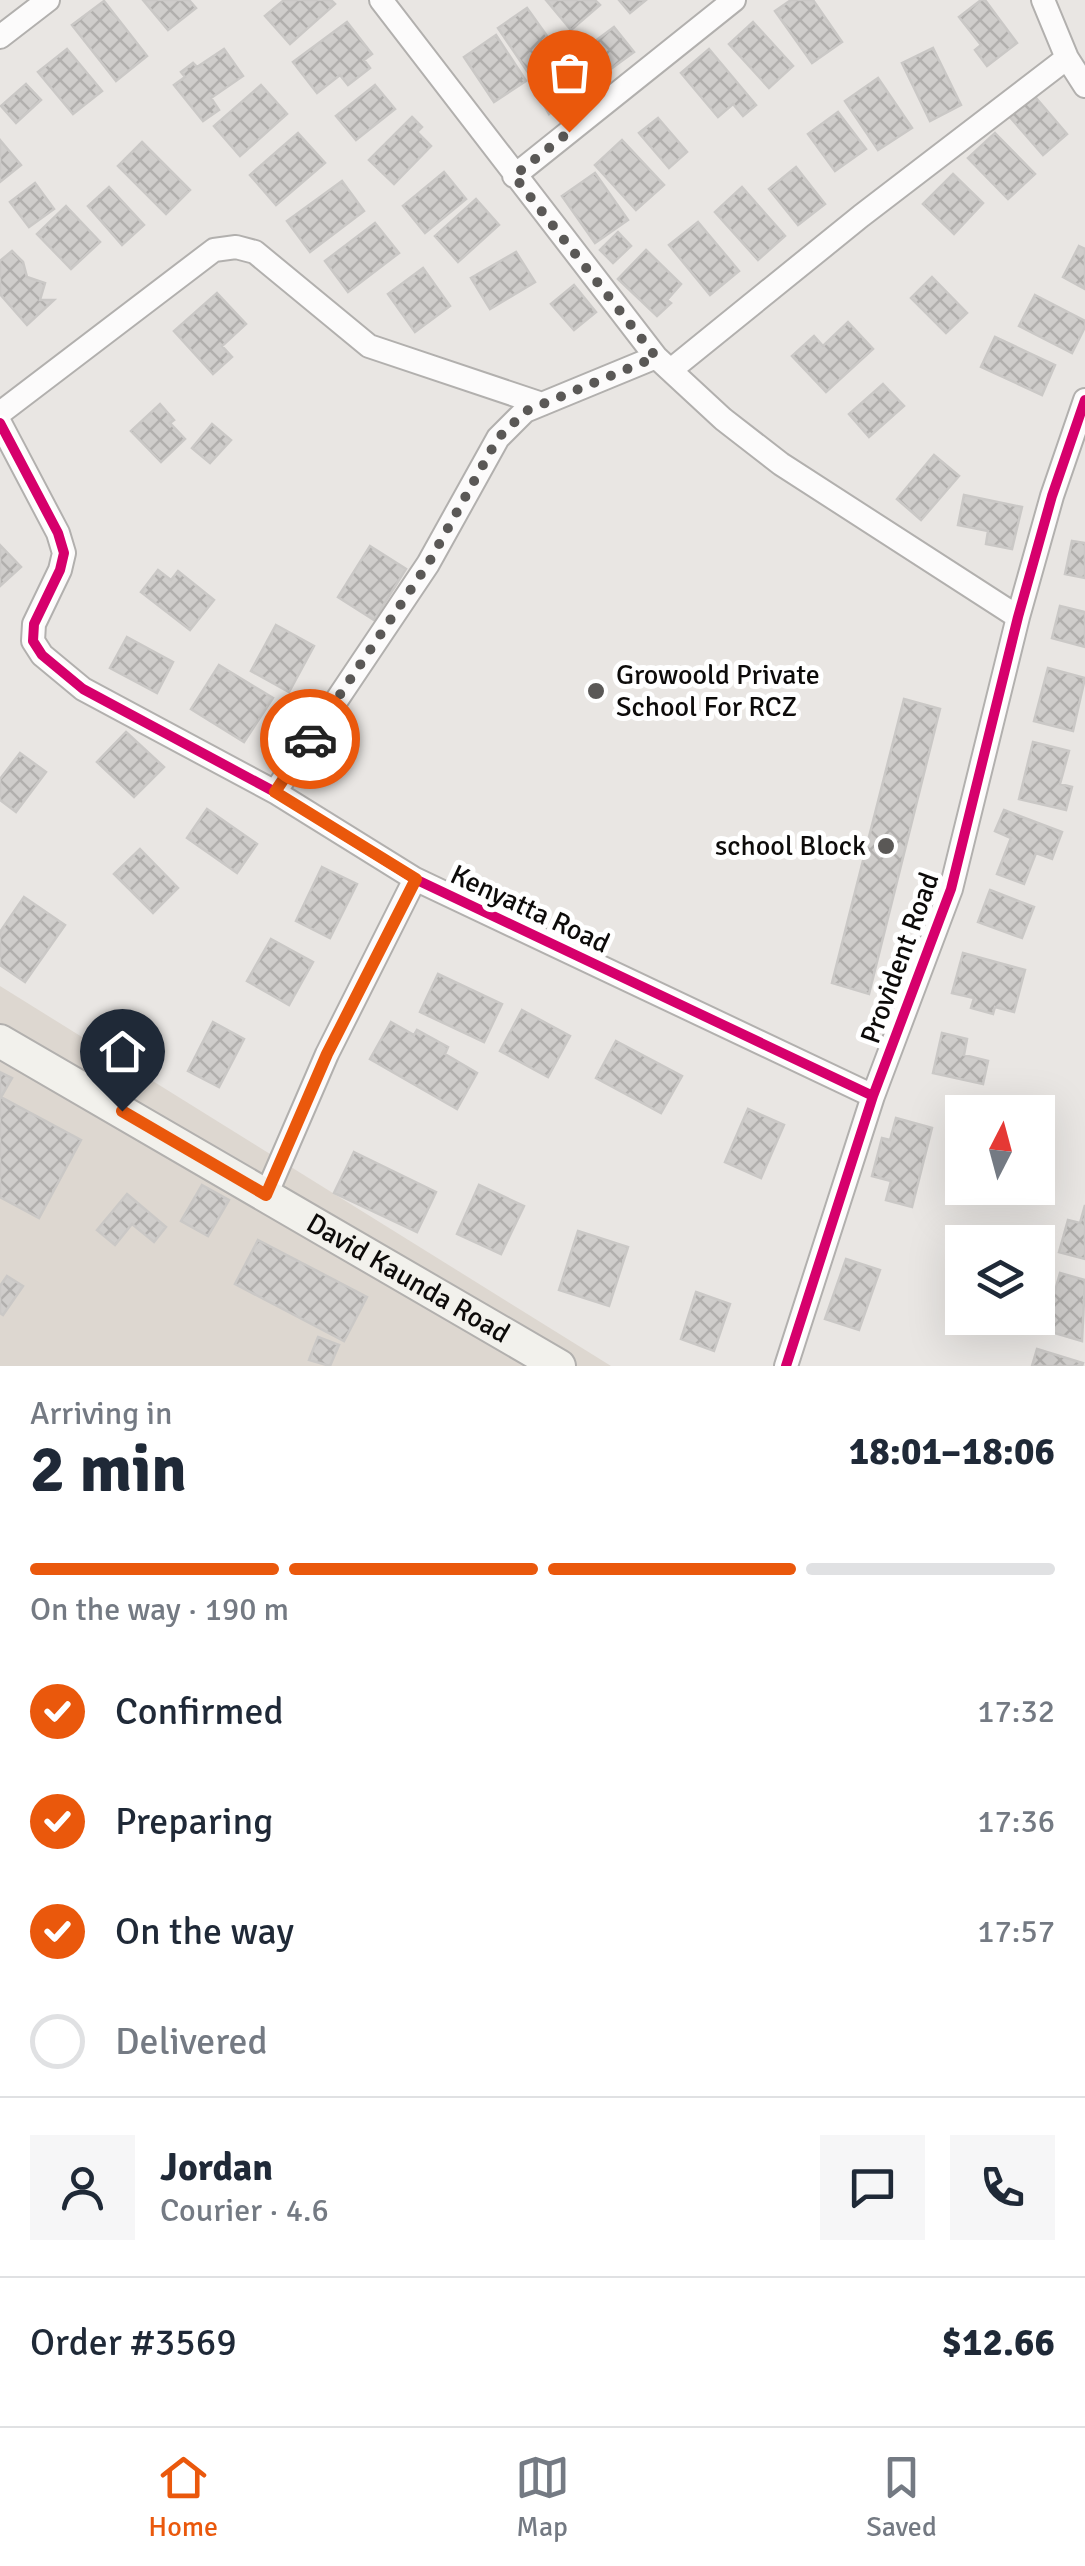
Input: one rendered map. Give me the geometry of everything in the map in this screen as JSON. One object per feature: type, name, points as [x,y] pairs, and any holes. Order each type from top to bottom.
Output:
[{"type":"street","points":[[0,37],[48,0]]},
{"type":"street","points":[[382,0],[514,176],[664,363],[723,419],[781,464],[1018,618]]},
{"type":"street","points":[[514,176],[734,0]]},
{"type":"street","points":[[1043,0],[1067,58],[1085,86]]},
{"type":"street","points":[[275,792],[428,564],[498,438],[526,411],[664,363],[1067,58]]},
{"type":"street","points":[[0,413],[214,250],[236,247],[255,252],[368,346],[542,404]]},
{"type":"street","name":"Provident Road","points":[[786,1366],[873,1096],[952,889],[1018,618],[1052,496],[1085,400]]},
{"type":"street","name":"Kenyatta Road","points":[[0,423],[58,533],[64,554],[34,624],[33,641],[42,654],[83,689],[275,792],[416,879],[873,1096]]},
{"type":"street","points":[[266,1195],[327,1054],[416,879]]},
{"type":"street","name":"David Kaunda Road","points":[[0,1041],[559,1366]]},
{"type":"shaded area","points":[[0,986],[611,1366],[0,1366]]},
{"type":"building","points":[[143,0],[189,0],[196,8],[168,30]]},
{"type":"building","points":[[284,0],[331,0],[335,4],[290,44],[265,16]]},
{"type":"building","points":[[546,0],[595,0],[600,5],[571,30]]},
{"type":"building","points":[[619,0],[646,0],[630,13]]},
{"type":"building","points":[[791,0],[813,0],[842,42],[812,63],[775,11]]},
{"type":"building","points":[[985,0],[1017,43],[987,66],[975,50],[981,45],[959,17]]},
{"type":"building","points":[[104,1],[147,56],[116,81],[72,25]]},
{"type":"building","points":[[527,8],[557,50],[527,71],[498,28]]},
{"type":"building","points":[[347,22],[372,54],[364,60],[370,68],[348,85],[340,75],[317,93],[293,62]]},
{"type":"building","points":[[753,22],[793,66],[769,88],[729,44]]},
{"type":"building","points":[[614,27],[634,52],[597,79],[578,54]]},
{"type":"building","points":[[496,35],[526,81],[494,102],[464,57]]},
{"type":"building","points":[[933,48],[961,105],[930,121],[902,63]]},
{"type":"building","points":[[67,49],[102,91],[73,114],[38,72]]},
{"type":"building","points":[[224,49],[243,76],[211,98],[219,110],[203,121],[174,85],[185,77],[181,72],[193,63],[197,67]]},
{"type":"building","points":[[709,49],[756,105],[743,116],[733,104],[718,117],[681,73]]},
{"type":"building","points":[[564,69],[580,88],[549,114],[536,91]]},
{"type":"building","points":[[878,78],[912,128],[878,150],[845,101]]},
{"type":"building","points":[[26,84],[41,100],[16,123],[1,106]]},
{"type":"building","points":[[261,85],[287,114],[240,156],[214,126]]},
{"type":"building","points":[[375,85],[395,109],[356,140],[336,116]]},
{"type":"building","points":[[1031,92],[1067,134],[1043,155],[1009,116]]},
{"type":"building","points":[[838,112],[866,149],[835,171],[808,134]]},
{"type":"building","points":[[412,117],[422,127],[417,132],[431,146],[394,184],[369,160]]},
{"type":"building","points":[[658,118],[687,152],[669,168],[639,133]]},
{"type":"building","points":[[298,133],[325,163],[276,205],[250,175]]},
{"type":"building","points":[[995,133],[1035,174],[1008,199],[968,158]]},
{"type":"building","points":[[0,140],[21,165],[0,182]]},
{"type":"building","points":[[622,140],[664,185],[636,210],[595,165]]},
{"type":"building","points":[[142,142],[190,190],[166,214],[118,166]]},
{"type":"building","points":[[796,167],[825,204],[798,225],[769,189]]},
{"type":"building","points":[[444,172],[466,199],[425,233],[403,206]]},
{"type":"building","points":[[595,173],[628,220],[595,243],[562,196]]},
{"type":"building","points":[[953,174],[983,203],[954,234],[923,204]]},
{"type":"building","points":[[342,181],[364,211],[310,252],[287,221]]},
{"type":"building","points":[[35,183],[54,209],[29,227],[10,202]]},
{"type":"building","points":[[109,187],[144,225],[122,245],[88,206]]},
{"type":"building","points":[[742,187],[785,236],[758,260],[715,212]]},
{"type":"building","points":[[476,199],[499,225],[458,262],[435,236]]},
{"type":"building","points":[[66,206],[100,242],[71,269],[37,234]]},
{"type":"building","points":[[698,222],[739,271],[710,295],[669,245]]},
{"type":"building","points":[[375,223],[399,253],[348,292],[325,261]]},
{"type":"building","points":[[618,232],[631,246],[613,263],[600,250]]},
{"type":"building","points":[[1079,246],[1085,249],[1085,289],[1063,277]]},
{"type":"building","points":[[646,250],[681,284],[667,300],[671,303],[657,316],[618,279]]},
{"type":"building","points":[[12,251],[23,262],[27,277],[45,283],[40,300],[54,300],[27,325],[0,294],[0,261]]},
{"type":"building","points":[[516,252],[535,282],[490,309],[471,278]]},
{"type":"building","points":[[423,268],[450,306],[415,332],[388,294]]},
{"type":"building","points":[[932,277],[967,313],[946,333],[911,298]]},
{"type":"building","points":[[574,285],[596,312],[574,330],[551,304]]},
{"type":"building","points":[[217,293],[246,324],[222,346],[232,357],[213,374],[174,331]]},
{"type":"building","points":[[1035,295],[1085,321],[1072,353],[1019,326]]},
{"type":"building","points":[[848,322],[873,349],[826,392],[792,356],[814,336],[823,346]]},
{"type":"building","points":[[995,337],[1055,365],[1042,395],[981,367]]},
{"type":"building","points":[[883,384],[904,406],[869,437],[849,414]]},
{"type":"building","points":[[160,404],[185,439],[161,462],[131,431]]},
{"type":"building","points":[[212,424],[231,440],[210,463],[192,448]]},
{"type":"building","points":[[934,455],[959,476],[921,520],[897,499]]},
{"type":"building","points":[[964,495],[1022,507],[1012,549],[986,544],[988,531],[958,525]]},
{"type":"building","points":[[1072,541],[1085,543],[1085,578],[1065,574]]},
{"type":"building","points":[[0,545],[21,567],[0,586]]},
{"type":"building","points":[[370,546],[406,569],[374,620],[338,597]]},
{"type":"building","points":[[158,570],[171,580],[178,571],[214,600],[190,630],[141,592]]},
{"type":"building","points":[[1060,606],[1085,612],[1085,647],[1052,638]]},
{"type":"building","points":[[276,625],[314,646],[289,692],[251,671]]},
{"type":"building","points":[[127,637],[173,662],[157,693],[110,668]]},
{"type":"building","points":[[219,665],[273,698],[244,742],[191,709]]},
{"type":"building","points":[[1048,668],[1085,678],[1073,731],[1034,721]]},
{"type":"building","name":"school Block","points":[[904,699],[940,709],[869,994],[832,983]]},
{"type":"building","points":[[126,732],[164,767],[134,797],[97,762]]},
{"type":"building","points":[[1033,742],[1069,751],[1060,784],[1072,787],[1066,810],[1019,799]]},
{"type":"building","points":[[20,753],[46,772],[16,812],[0,800],[0,779]]},
{"type":"building","points":[[207,809],[257,844],[237,873],[187,838]]},
{"type":"building","points":[[1004,810],[1062,832],[1052,859],[1036,853],[1024,884],[997,874],[1011,838],[995,831]]},
{"type":"building","points":[[140,849],[178,888],[153,913],[114,874]]},
{"type":"building","points":[[322,867],[357,884],[330,938],[296,921]]},
{"type":"building","points":[[990,890],[1034,907],[1022,938],[978,922]]},
{"type":"building","points":[[24,897],[65,925],[25,982],[0,965],[0,932]]},
{"type":"building","points":[[271,939],[313,962],[289,1005],[247,981]]},
{"type":"building","points":[[963,953],[1025,970],[1014,1012],[995,1007],[993,1014],[971,1008],[974,998],[952,993]]},
{"type":"building","points":[[438,974],[502,1004],[484,1042],[420,1012]]},
{"type":"building","points":[[522,1010],[570,1036],[548,1077],[500,1051]]},
{"type":"building","points":[[213,1022],[244,1039],[219,1087],[188,1071]]},
{"type":"building","points":[[391,1022],[414,1035],[417,1030],[448,1047],[445,1054],[477,1073],[457,1109],[370,1059]]},
{"type":"building","points":[[942,1033],[967,1039],[964,1055],[988,1061],[983,1084],[933,1073]]},
{"type":"building","points":[[616,1041],[682,1076],[661,1113],[596,1078]]},
{"type":"building","points":[[0,1072],[12,1078],[1,1097],[81,1140],[39,1218],[0,1197]]},
{"type":"building","points":[[748,1109],[784,1125],[761,1178],[725,1162]]},
{"type":"building","points":[[896,1118],[932,1128],[912,1207],[886,1200],[891,1181],[872,1176],[882,1138],[890,1140]]},
{"type":"building","points":[[354,1152],[436,1192],[417,1232],[334,1193]]},
{"type":"building","points":[[202,1185],[229,1200],[208,1236],[181,1221]]},
{"type":"building","points":[[479,1185],[524,1206],[501,1254],[457,1234]]},
{"type":"building","points":[[127,1194],[166,1227],[154,1242],[132,1224],[115,1245],[97,1230]]},
{"type":"building","points":[[1085,1205],[1085,1259],[1059,1252],[1068,1220],[1080,1223]]},
{"type":"building","points":[[578,1231],[628,1247],[609,1306],[559,1290]]},
{"type":"building","points":[[258,1240],[367,1297],[344,1341],[235,1284]]},
{"type":"building","points":[[846,1259],[880,1270],[859,1330],[825,1319]]},
{"type":"building","points":[[1060,1273],[1085,1280],[1082,1341],[1055,1333],[1055,1291]]},
{"type":"building","points":[[7,1276],[23,1286],[3,1315],[0,1286]]},
{"type":"building","points":[[696,1292],[730,1304],[714,1351],[681,1339]]},
{"type":"building","points":[[318,1337],[339,1345],[330,1366],[309,1360]]},
{"type":"building","points":[[1037,1349],[1083,1363],[1082,1366],[1032,1366]]},
{"type":"cycle path","points":[[786,1366],[873,1096],[951,889],[1018,617],[1052,496],[1085,400]]},
{"type":"cycle path","points":[[0,423],[58,533],[64,553],[34,624],[33,641],[42,655],[83,689],[275,792],[415,879],[873,1096]]},
{"type":"way so far","points":[[310,739],[428,564],[498,438],[526,411],[656,357],[514,176],[569,132]]},
{"type":"place","name":"Growoold Private School For RCZ","points":[[596,691]]},
{"type":"place","name":"school Block","points":[[886,846]]},
{"type":"route","points":[[122,1111],[266,1195],[327,1054],[416,879],[275,792],[310,739]]}]
